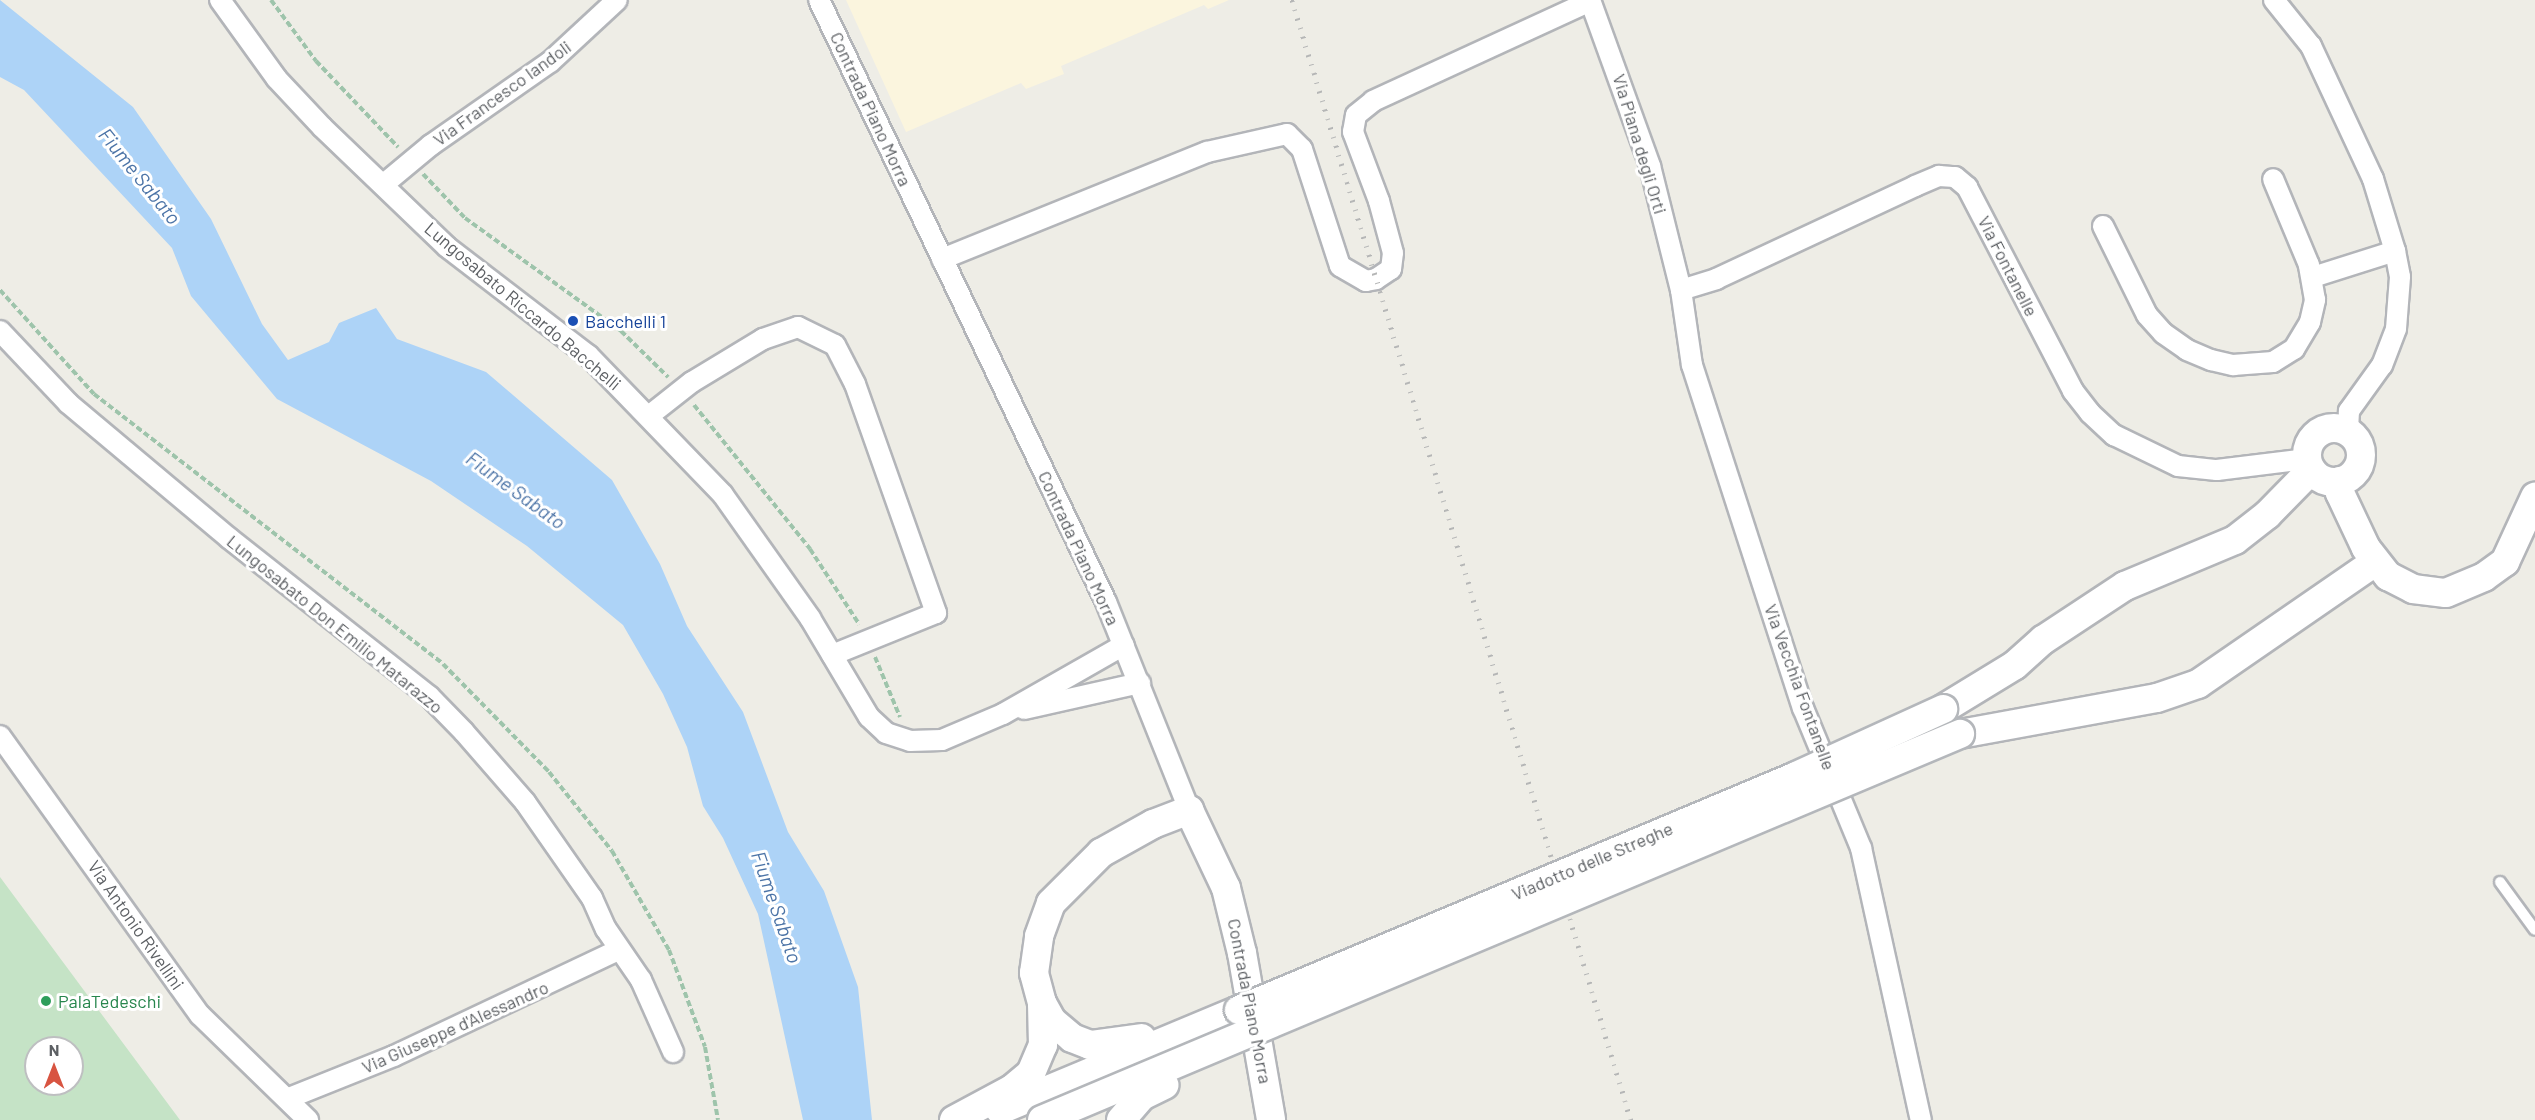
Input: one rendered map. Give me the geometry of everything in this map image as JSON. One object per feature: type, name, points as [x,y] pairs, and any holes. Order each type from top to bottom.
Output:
[{"type":"main road","points":[[2309,464],[2310,443],[2323,431],[2348,432],[2359,446],[2360,464],[2340,481],[2340,493],[2376,562],[2388,576],[2413,589],[2446,593],[2484,577],[2505,562],[2535,497]]},
{"type":"main road","name":"Via Fontanelle","points":[[2309,464],[2324,480],[2340,481]]},
{"type":"main road","name":"Viadotto delle Streghe","points":[[1239,1010],[1794,777],[1943,709],[2015,665],[2043,640],[2125,586],[2235,540],[2267,515],[2309,464]]},
{"type":"main road","points":[[1042,1120],[1287,1019],[1960,734],[2157,698],[2198,684],[2376,562]]},
{"type":"main road","points":[[954,1120],[1012,1089],[1031,1072],[1043,1045],[1046,1016],[1034,973],[1038,936],[1051,903],[1101,853],[1153,824],[1189,810]]},
{"type":"main road","name":"Contrada Piano Morra","points":[[1189,810],[1226,888],[1271,1120]]},
{"type":"main road","points":[[1046,1016],[1072,1038],[1090,1045],[1117,1044],[1239,1010]]},
{"type":"main road","points":[[975,1120],[1239,1010]]},
{"type":"main road","points":[[1121,1120],[1142,1095],[1225,1057],[1287,1019]]},
{"type":"street","name":"Lungosabato Riccardo Bacchelli","points":[[220,0],[277,79],[447,247],[588,355],[650,415],[723,495],[832,655],[869,717],[886,733],[910,741],[942,740],[1004,714],[1124,645]]},
{"type":"street","name":"Via Francesco Iandoli","points":[[384,184],[431,145],[550,62],[617,0]]},
{"type":"street","name":"Contrada Piano Morra","points":[[819,0],[1124,645],[1189,810]]},
{"type":"street","points":[[942,259],[1207,152],[1287,134],[1302,149],[1340,266],[1366,281],[1376,279],[1391,269],[1393,254],[1379,201],[1353,132],[1356,115],[1373,101],[1590,0]]},
{"type":"street","name":"Via Piana degli Orti","points":[[1590,0],[1650,166],[1682,290]]},
{"type":"street","points":[[2274,0],[2311,46],[2373,179],[2395,251],[2400,277],[2396,329],[2382,365],[2349,411],[2348,432]]},
{"type":"street","name":"Via Fontanelle","points":[[1682,290],[1716,279],[1939,176],[1954,177],[1972,196],[2073,391],[2090,413],[2114,435],[2178,466],[2217,470],[2309,464]]},
{"type":"street","points":[[2103,226],[2147,315],[2187,350],[2211,360],[2234,365],[2273,362],[2294,349],[2310,322],[2315,300],[2313,277],[2273,179]]},
{"type":"street","points":[[2313,277],[2395,251]]},
{"type":"street","name":"Via Vecchia Fontanelle","points":[[1682,290],[1692,365],[1803,708],[1861,848],[1921,1120]]},
{"type":"street","points":[[650,415],[692,382],[763,339],[798,327],[835,345],[855,384],[936,613],[832,655]]},
{"type":"street","name":"Lungosabato Don Emilio Matarazzo","points":[[0,331],[68,403],[229,538],[429,696],[525,802],[592,898],[618,950],[641,980],[673,1052]]},
{"type":"street","points":[[1004,714],[1140,683]]},
{"type":"street","name":"Via Antonio Rivellini","points":[[0,736],[200,1015],[289,1098],[308,1120]]},
{"type":"street","name":"Via Giuseppe d'Alessandro","points":[[289,1098],[394,1056],[618,950]]},
{"type":"street","name":"Via Antonio Rivellini","points":[[289,1098],[299,1120]]},
{"type":"lane","points":[[2500,882],[2535,930]]},
{"type":"shaded area","points":[[846,0],[1229,0],[1208,9],[1204,5],[1061,66],[1064,74],[1026,89],[1021,83],[906,132]]},
{"type":"green space","name":"PalaTedeschi","points":[[0,877],[180,1120],[0,1120]]},
{"type":"water","name":"Fiume Sabato","points":[[0,0],[133,107],[211,219],[262,324],[288,360],[329,342],[339,323],[376,308],[397,339],[486,372],[612,480],[660,564],[687,626],[743,712],[788,832],[824,891],[858,987],[872,1120],[803,1120],[758,914],[723,838],[703,806],[687,747],[663,694],[623,625],[527,546],[431,481],[277,399],[191,296],[172,248],[24,90],[0,77]]},
{"type":"railway","points":[[1292,0],[1631,1120]]},
{"type":"place","name":"Bacchelli 1","points":[[573,321]]},
{"type":"place","name":"PalaTedeschi","points":[[46,1001]]}]
